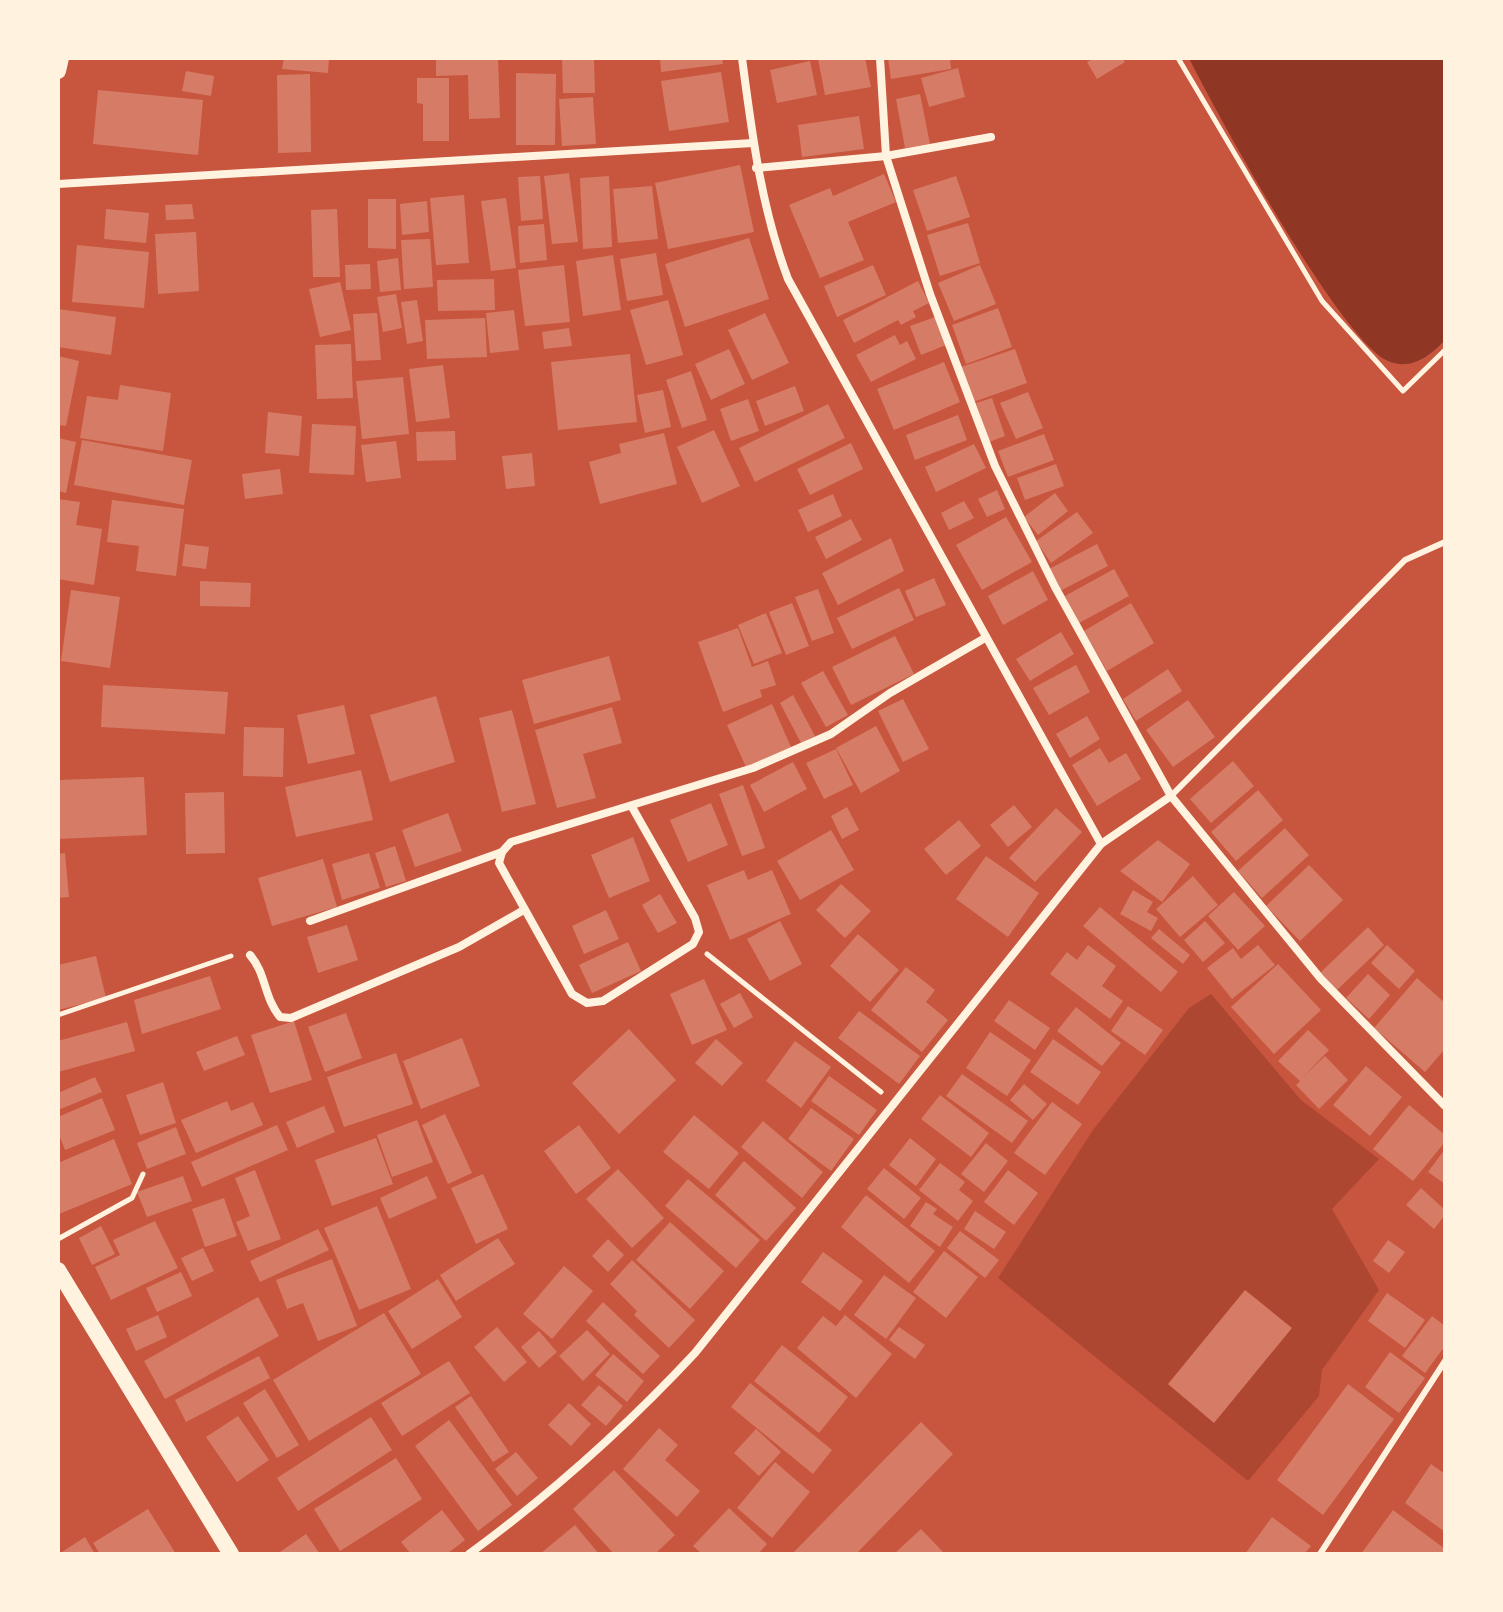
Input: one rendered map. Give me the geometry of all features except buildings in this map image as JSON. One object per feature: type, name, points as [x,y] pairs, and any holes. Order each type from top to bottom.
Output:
[{"type":"main road","points":[[58,71],[61,58]]},
{"type":"main road","points":[[58,1270],[231,1554]]},
{"type":"street","points":[[742,58],[756,168],[769,228],[788,279],[1101,844]]},
{"type":"street","points":[[880,58],[886,156],[930,294],[995,466],[1036,552],[1171,796],[1321,979],[1445,1106]]},
{"type":"street","points":[[756,168],[886,156],[991,137]]},
{"type":"street","points":[[58,184],[753,143]]},
{"type":"street","points":[[632,807],[695,918],[699,932],[693,944],[603,1001],[587,1003],[572,994],[522,911],[499,863],[502,852],[511,842],[753,768],[831,734],[890,693],[985,638]]},
{"type":"street","points":[[469,1554],[566,1479],[633,1420],[695,1353],[1101,844],[1171,796]]},
{"type":"street","points":[[310,921],[502,852]]},
{"type":"street","points":[[250,955],[259,966],[270,1006],[280,1017],[291,1018],[459,947],[522,911]]},
{"type":"lane","points":[[1171,796],[1405,560],[1445,542]]},
{"type":"lane","points":[[1320,1554],[1445,1361]]},
{"type":"path","points":[[1178,58],[1322,301],[1403,391],[1445,350]]},
{"type":"path","points":[[693,944],[895,1103]]},
{"type":"path","points":[[58,1015],[238,954],[250,955]]},
{"type":"path","points":[[58,1239],[132,1198],[143,1174]]},
{"type":"shaded area","points":[[1189,58],[1445,58],[1445,340],[1433,352],[1411,363],[1395,363],[1386,360],[1365,343],[1280,221]]},
{"type":"shaded area","points":[[1211,994],[1301,1100],[1379,1159],[1332,1209],[1379,1290],[1322,1370],[1319,1396],[1248,1481],[998,1278],[1093,1130],[1189,1008]]}]
